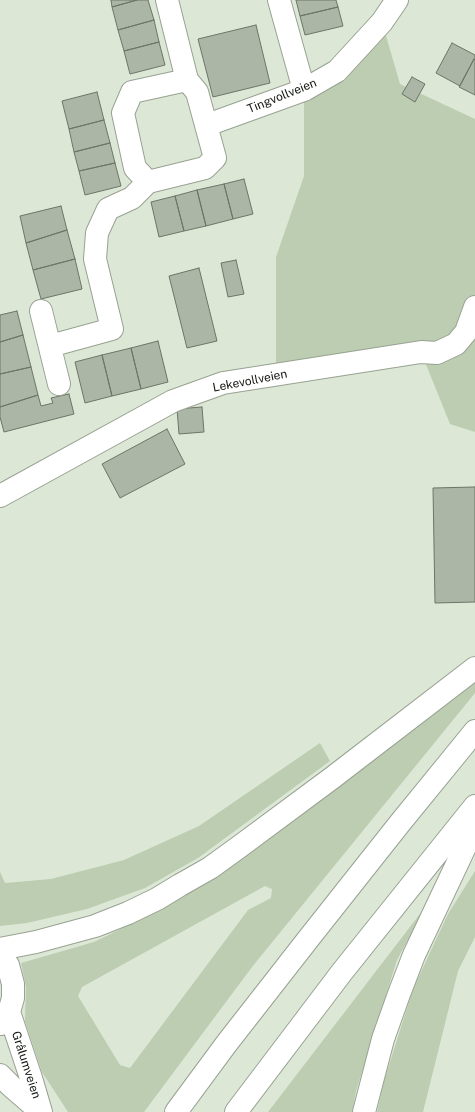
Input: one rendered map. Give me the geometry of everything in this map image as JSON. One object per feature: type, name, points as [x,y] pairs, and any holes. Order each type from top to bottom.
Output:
[{"type":"main road","points":[[50,346],[112,329],[95,259],[97,233],[108,209],[132,198],[148,182],[205,168],[215,158],[197,92],[187,80],[167,0]]},
{"type":"main road","points":[[279,0],[304,90]]},
{"type":"main road","name":"Tingvollveien","points":[[207,125],[304,90],[337,71],[382,22],[397,0]]},
{"type":"main road","points":[[148,182],[135,168],[123,113],[132,92],[187,80]]},
{"type":"main road","name":"Lekevollveien","points":[[0,496],[173,401],[223,383],[421,352],[437,352],[456,344],[466,332],[475,307]]},
{"type":"main road","points":[[41,311],[59,384]]},
{"type":"main road","points":[[0,949],[36,942],[95,926],[128,913],[157,899],[210,868],[332,778],[475,668]]},
{"type":"main road","points":[[176,1112],[227,1043],[309,938],[475,731]]},
{"type":"main road","points":[[236,1112],[342,972],[475,806]]},
{"type":"main road","points":[[364,1112],[370,1083],[383,1039],[399,994],[414,956],[475,826]]},
{"type":"main road","points":[[0,955],[8,965],[13,984],[12,998],[4,1019]]},
{"type":"main road","name":"Grålumveien","points":[[4,1019],[31,1078],[41,1112]]},
{"type":"main road","name":"Grålumveien","points":[[0,1075],[41,1112]]},
{"type":"green space","points":[[382,22],[400,84],[475,119],[475,432],[450,424],[421,352],[276,375],[276,257],[304,176],[304,90]]},
{"type":"green space","points":[[475,678],[475,693],[252,967],[144,1112],[68,1112],[42,1072],[25,1021],[26,987],[21,963],[94,942],[168,906],[214,877]],"holes":[[[265,886],[272,889],[271,898],[248,910],[130,1068],[120,1065],[78,996],[82,987]]]},
{"type":"green space","points":[[320,743],[330,761],[198,858],[145,888],[87,909],[27,923],[0,926],[0,872],[5,883],[51,879],[124,860],[199,826]]},
{"type":"green space","points":[[475,871],[475,937],[458,971],[423,1112],[377,1112],[384,1081],[413,989],[448,914]]},
{"type":"green space","points":[[426,906],[397,960],[356,1091],[352,1112],[268,1112]]},
{"type":"building","points":[[111,0],[137,0],[112,7]]},
{"type":"building","points":[[137,0],[148,0],[154,20],[118,30],[112,7]]},
{"type":"building","points":[[296,0],[336,0],[338,7],[300,16]]},
{"type":"building","points":[[338,7],[343,26],[305,35],[300,16]]},
{"type":"building","points":[[154,20],[159,42],[124,51],[118,30]]},
{"type":"building","points":[[256,25],[270,83],[213,97],[198,39]]},
{"type":"building","points":[[159,42],[165,65],[130,74],[124,51]]},
{"type":"building","points":[[452,43],[475,55],[475,60],[474,59],[460,86],[436,73]]},
{"type":"building","points":[[474,59],[475,60],[475,95],[459,87]]},
{"type":"building","points":[[412,77],[425,84],[415,102],[402,94]]},
{"type":"building","points":[[97,92],[104,120],[69,129],[62,101]]},
{"type":"building","points":[[104,120],[110,143],[74,152],[69,129]]},
{"type":"building","points":[[110,143],[115,163],[79,171],[74,152]]},
{"type":"building","points":[[115,163],[121,186],[85,195],[79,171]]},
{"type":"building","points":[[244,179],[253,214],[233,219],[224,184]]},
{"type":"building","points":[[224,184],[233,219],[206,226],[197,190]]},
{"type":"building","points":[[197,190],[206,226],[184,231],[175,196]]},
{"type":"building","points":[[175,196],[184,231],[159,237],[151,202]]},
{"type":"building","points":[[61,206],[67,230],[26,243],[20,216]]},
{"type":"building","points":[[67,230],[75,259],[33,270],[26,243]]},
{"type":"building","points":[[75,259],[82,289],[41,299],[33,270]]},
{"type":"building","points":[[236,260],[244,294],[228,297],[221,263]]},
{"type":"building","points":[[199,268],[217,341],[187,348],[169,276]]},
{"type":"building","points":[[17,311],[23,335],[0,342],[0,315]]},
{"type":"building","points":[[23,335],[31,367],[0,374],[0,342]]},
{"type":"building","points":[[158,341],[168,382],[141,389],[131,348]]},
{"type":"building","points":[[131,348],[141,389],[112,396],[102,355]]},
{"type":"building","points":[[102,355],[112,396],[85,403],[75,362]]},
{"type":"building","points":[[31,367],[38,395],[0,407],[0,374]]},
{"type":"building","points":[[69,394],[74,414],[4,432],[0,417],[0,407],[38,395],[41,406],[53,403],[51,398]]},
{"type":"building","points":[[202,407],[204,432],[179,434],[177,409]]},
{"type":"building","points":[[167,429],[185,464],[120,498],[102,464]]},
{"type":"building","points":[[475,487],[475,602],[435,603],[433,488]]}]
